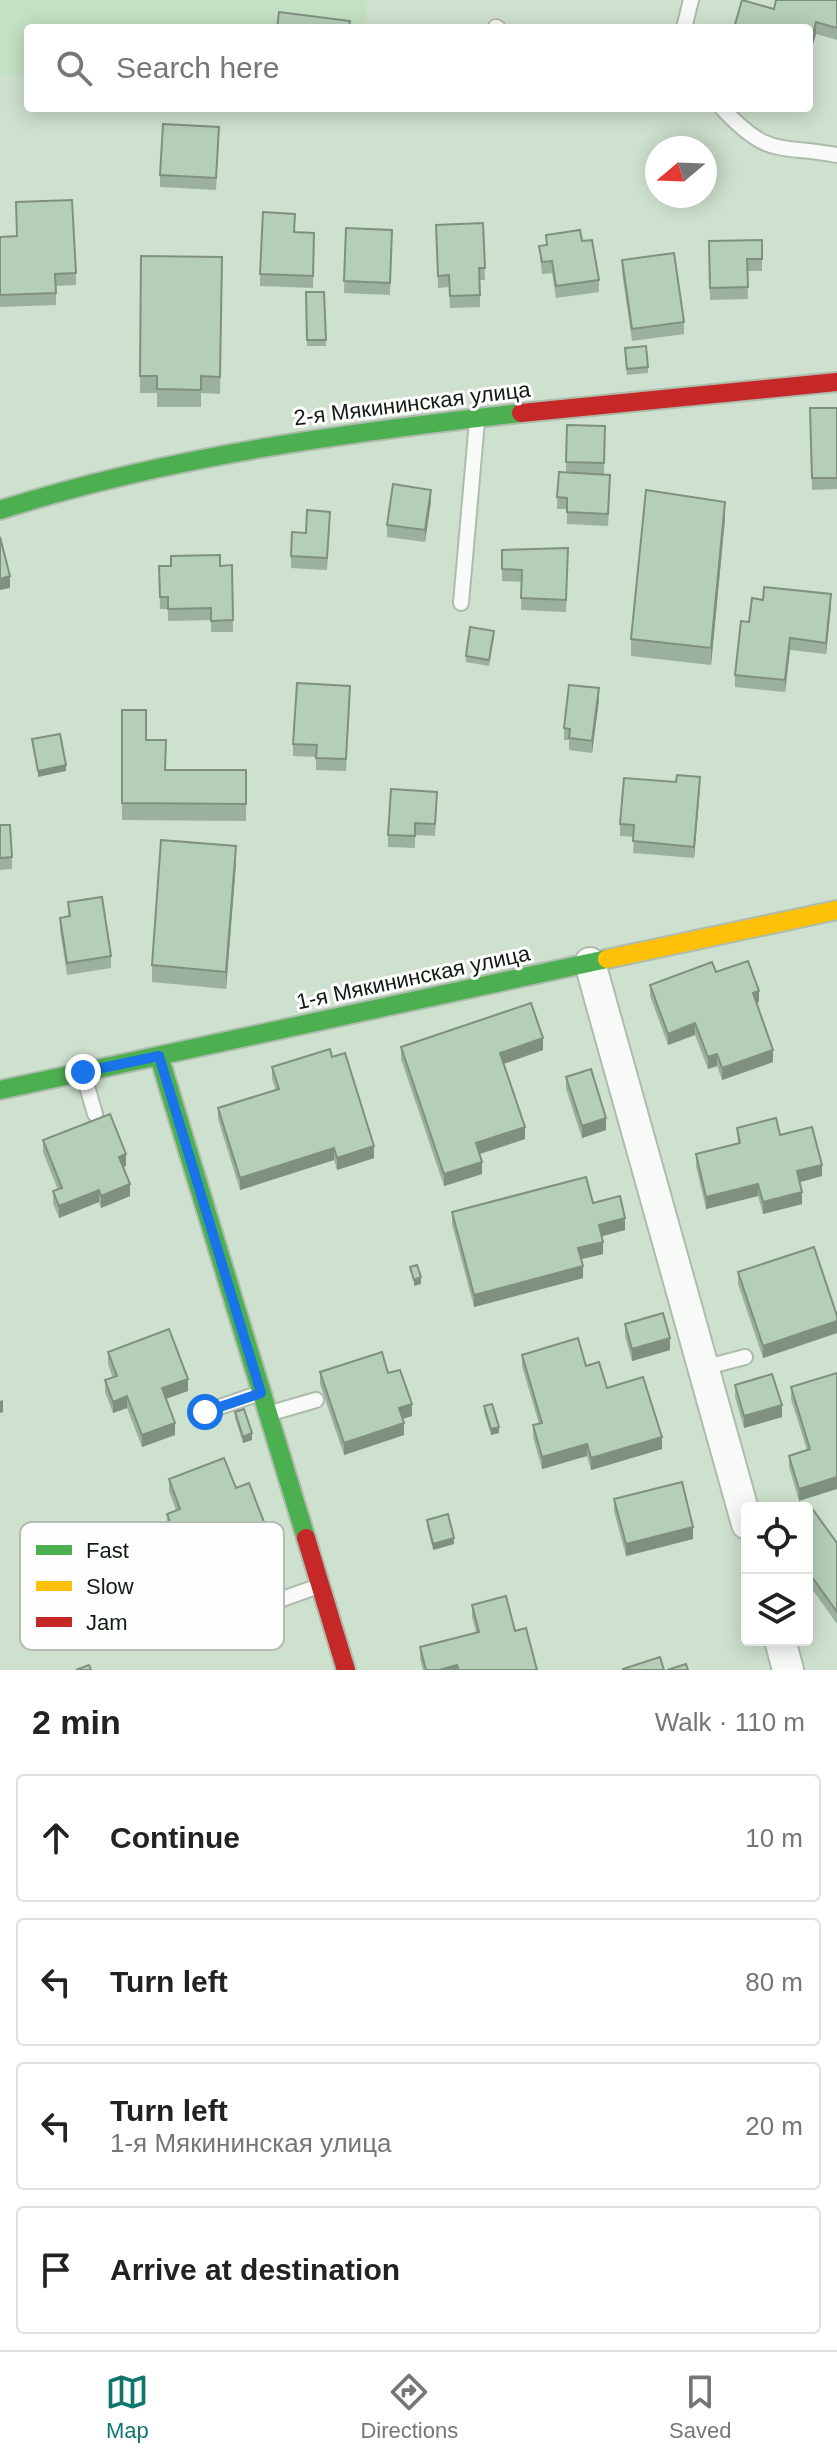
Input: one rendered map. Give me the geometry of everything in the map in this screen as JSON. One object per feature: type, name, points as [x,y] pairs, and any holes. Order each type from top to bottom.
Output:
[{"type":"street","name":"2-я Мякининская улица","points":[[0,510],[104,478],[235,450],[478,417],[836,380]]},
{"type":"street","name":"1-я Мякининская улица","points":[[0,1090],[837,910]]},
{"type":"street","points":[[590,963],[741,1503]]},
{"type":"street","points":[[159,1056],[346,1670]]},
{"type":"street","points":[[782,1646],[788,1670]]},
{"type":"lane","points":[[685,24],[691,0]]},
{"type":"lane","points":[[726,112],[746,133],[776,150],[807,149],[837,155]]},
{"type":"lane","points":[[461,603],[478,417]]},
{"type":"lane","points":[[83,1072],[95,1114]]},
{"type":"lane","points":[[703,1368],[745,1357]]},
{"type":"lane","points":[[205,1412],[261,1393]]},
{"type":"lane","points":[[267,1415],[316,1400]]},
{"type":"lane","points":[[284,1598],[320,1586]]},
{"type":"shaded area","points":[[0,0],[367,0],[364,24],[24,24],[24,75],[0,73]]},
{"type":"building","points":[[742,0],[774,9],[776,0],[837,0],[837,28],[816,22],[813,33],[813,24],[735,24]]},
{"type":"building","points":[[279,12],[350,21],[350,24],[278,24]]},
{"type":"building","points":[[163,124],[219,127],[216,178],[160,175]]},
{"type":"building","points":[[72,200],[76,273],[55,274],[56,293],[0,295],[0,237],[17,236],[16,202]]},
{"type":"building","points":[[263,212],[295,214],[294,232],[314,233],[313,276],[260,274]]},
{"type":"building","points":[[483,223],[485,268],[479,268],[480,295],[450,296],[449,275],[438,276],[436,225]]},
{"type":"building","points":[[346,228],[392,230],[390,283],[344,281]]},
{"type":"building","points":[[580,230],[582,241],[592,240],[599,280],[556,286],[552,261],[542,262],[539,246],[547,245],[546,235]]},
{"type":"building","points":[[762,240],[762,259],[747,259],[748,287],[710,288],[709,241]]},
{"type":"building","points":[[674,253],[684,322],[632,329],[622,260]]},
{"type":"building","points":[[141,256],[222,257],[220,377],[201,376],[201,390],[157,389],[157,376],[140,376]]},
{"type":"building","points":[[306,292],[324,292],[326,340],[307,340]]},
{"type":"building","points":[[646,346],[648,367],[627,369],[625,348]]},
{"type":"building","points":[[810,408],[837,408],[837,478],[812,478]]},
{"type":"building","points":[[567,425],[605,426],[604,463],[566,462]]},
{"type":"building","points":[[559,472],[610,475],[608,514],[567,512],[567,498],[557,497]]},
{"type":"building","points":[[393,484],[431,490],[425,530],[387,525]]},
{"type":"building","points":[[646,490],[725,502],[711,648],[631,639]]},
{"type":"building","points":[[307,510],[330,512],[327,558],[291,556],[292,532],[306,533]]},
{"type":"building","points":[[0,537],[10,576],[0,579]]},
{"type":"building","points":[[568,548],[566,600],[521,598],[522,570],[502,569],[502,550]]},
{"type":"building","points":[[220,555],[220,566],[232,565],[233,620],[211,621],[211,608],[168,609],[168,597],[160,597],[159,566],[171,566],[171,556]]},
{"type":"building","points":[[764,587],[831,594],[826,643],[790,638],[785,680],[735,675],[741,621],[749,622],[752,598],[763,600]]},
{"type":"building","points":[[470,627],[494,631],[489,660],[466,656]]},
{"type":"building","points":[[297,683],[350,686],[346,759],[316,758],[317,745],[293,744]]},
{"type":"building","points":[[569,685],[599,688],[592,741],[569,738],[570,729],[564,728]]},
{"type":"building","points":[[122,710],[146,710],[146,740],[166,740],[165,770],[246,770],[246,804],[122,803]]},
{"type":"building","points":[[60,734],[66,765],[38,771],[32,739]]},
{"type":"building","points":[[677,775],[700,777],[694,847],[633,841],[634,825],[620,824],[624,778],[676,782]]},
{"type":"building","points":[[391,789],[437,792],[435,824],[415,823],[415,836],[388,835]]},
{"type":"building","points":[[0,825],[10,825],[12,857],[0,858]]},
{"type":"building","points":[[161,840],[236,846],[226,972],[152,965]]},
{"type":"building","points":[[102,897],[111,956],[67,963],[60,918],[70,916],[68,902]]},
{"type":"building","points":[[748,961],[759,991],[753,993],[773,1050],[722,1068],[717,1054],[708,1057],[695,1023],[668,1034],[650,985],[712,962],[716,972]]},
{"type":"building","points":[[531,1003],[543,1038],[500,1053],[525,1127],[476,1143],[482,1162],[444,1174],[401,1047]]},
{"type":"building","points":[[330,1049],[332,1057],[345,1053],[374,1146],[337,1158],[334,1148],[240,1178],[218,1108],[279,1089],[272,1067]]},
{"type":"building","points":[[591,1069],[606,1118],[582,1126],[566,1077]]},
{"type":"building","points":[[110,1114],[126,1154],[119,1157],[130,1184],[101,1196],[99,1190],[59,1206],[53,1191],[62,1188],[43,1140]]},
{"type":"building","points":[[776,1118],[780,1135],[812,1127],[822,1165],[797,1171],[802,1192],[763,1202],[758,1184],[706,1197],[696,1154],[740,1143],[737,1128]]},
{"type":"building","points":[[586,1177],[593,1203],[620,1196],[625,1218],[599,1225],[603,1242],[578,1248],[583,1266],[474,1295],[452,1212]]},
{"type":"building","points":[[814,1247],[837,1321],[763,1346],[738,1272]]},
{"type":"building","points":[[417,1265],[421,1277],[414,1280],[410,1267]]},
{"type":"building","points":[[663,1313],[670,1338],[632,1349],[625,1324]]},
{"type":"building","points":[[169,1329],[188,1379],[162,1388],[175,1423],[142,1435],[127,1396],[113,1402],[105,1380],[117,1376],[108,1352]]},
{"type":"building","points":[[578,1338],[586,1366],[599,1362],[607,1388],[643,1377],[662,1437],[591,1458],[587,1444],[542,1457],[533,1425],[542,1423],[522,1355]]},
{"type":"building","points":[[382,1352],[388,1373],[400,1370],[412,1404],[399,1408],[404,1423],[344,1443],[320,1372]]},
{"type":"building","points":[[837,1373],[837,1477],[799,1489],[789,1456],[810,1449],[791,1387]]},
{"type":"building","points":[[772,1374],[782,1405],[744,1416],[735,1385]]},
{"type":"building","points":[[492,1404],[499,1427],[491,1429],[484,1406]]},
{"type":"building","points":[[244,1409],[252,1433],[243,1437],[235,1412]]},
{"type":"building","points":[[224,1458],[236,1488],[249,1483],[264,1522],[170,1522],[167,1514],[180,1509],[169,1479]]},
{"type":"building","points":[[682,1482],[693,1527],[626,1544],[614,1499]]},
{"type":"building","points":[[813,1510],[837,1543],[837,1612],[813,1578]]},
{"type":"building","points":[[448,1514],[454,1538],[433,1544],[427,1520]]},
{"type":"building","points":[[506,1596],[515,1631],[526,1628],[537,1670],[459,1670],[457,1665],[426,1670],[420,1647],[479,1632],[472,1605]]},
{"type":"building","points":[[660,1657],[664,1670],[623,1670],[623,1669]]},
{"type":"building","points":[[686,1664],[688,1670],[667,1670]]},
{"type":"traffic: fast","points":[[0,510],[64,491],[193,461],[323,438],[521,413]]},
{"type":"traffic: fast","points":[[0,1090],[607,959]]},
{"type":"traffic: fast","points":[[159,1056],[306,1538]]},
{"type":"traffic: slow","points":[[607,959],[837,910]]},
{"type":"traffic: jam","points":[[521,413],[837,382]]},
{"type":"traffic: jam","points":[[306,1538],[346,1670]]},
{"type":"route","points":[[83,1072],[159,1056],[261,1393],[205,1412]]}]
